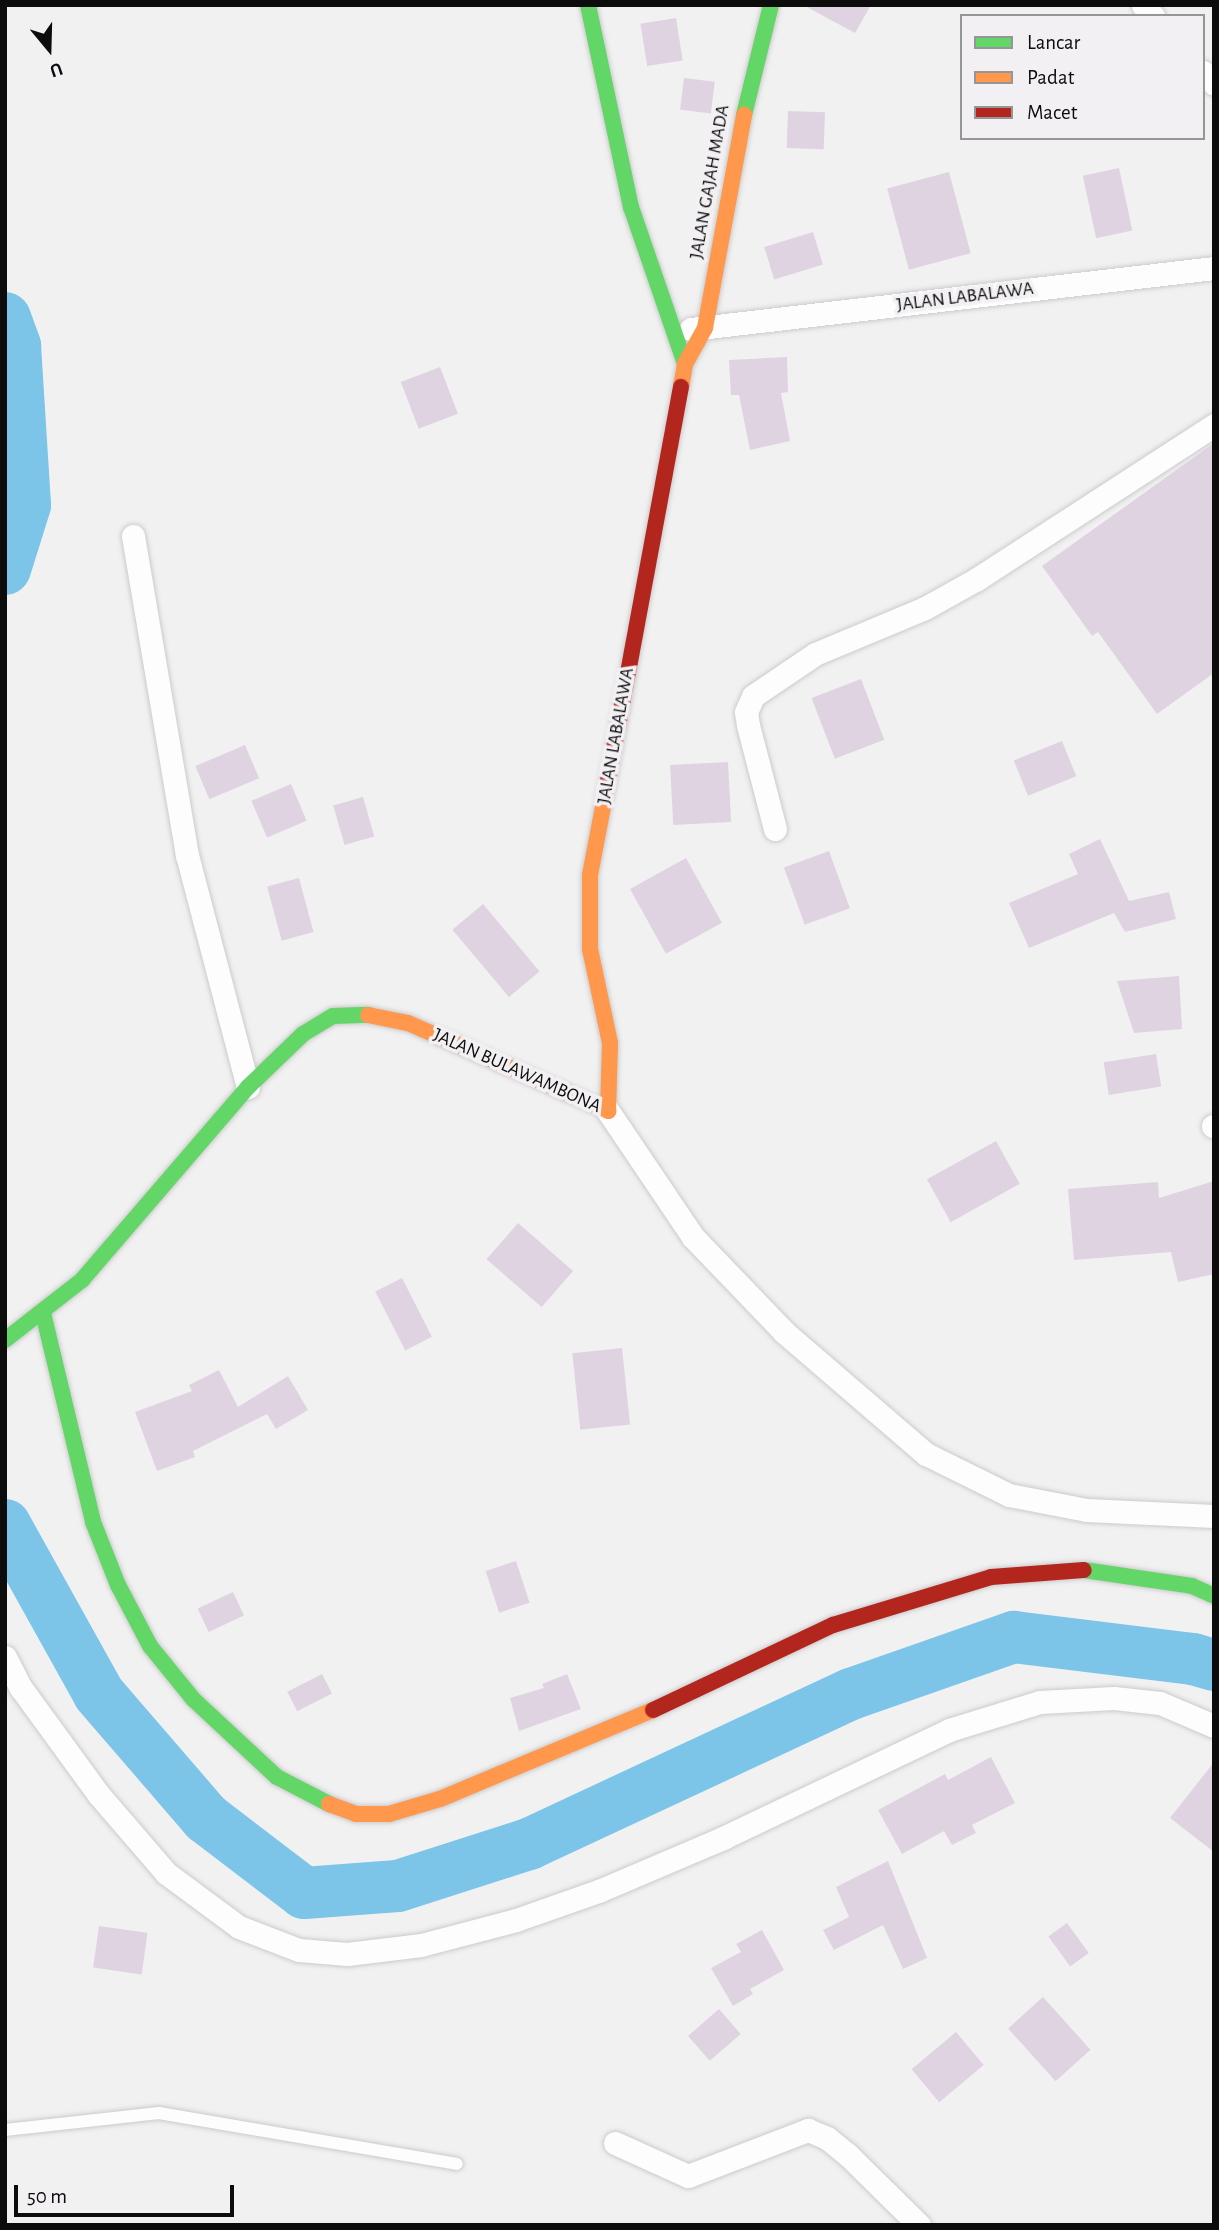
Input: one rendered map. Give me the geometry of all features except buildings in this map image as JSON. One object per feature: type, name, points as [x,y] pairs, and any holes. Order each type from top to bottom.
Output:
[{"type":"main road","points":[[588,5],[631,207],[685,364]]},
{"type":"main road","name":"JALAN GAJAH MADA","points":[[685,364],[705,328],[735,150],[771,5]]},
{"type":"main road","name":"JALAN LABALAWA","points":[[608,1111],[610,1043],[590,949],[590,875],[685,364]]},
{"type":"main road","name":"JALAN BULAWAMBONA","points":[[5,1340],[43,1313],[108,1253],[248,1087],[303,1034],[333,1016],[356,1013],[408,1023],[608,1111]]},
{"type":"main road","points":[[43,1313],[93,1522],[118,1586],[150,1646],[193,1699],[277,1777],[310,1797],[356,1814],[389,1814],[440,1799],[633,1719],[833,1625],[991,1577],[1090,1570],[1192,1586],[1214,1596]]},
{"type":"street","name":"JALAN LABALAWA","points":[[674,330],[1214,268]]},
{"type":"street","points":[[775,829],[748,725],[746,712],[753,696],[815,654],[925,608],[977,579],[1214,425]]},
{"type":"street","points":[[133,536],[187,855],[248,1087]]},
{"type":"street","name":"JALAN BULAWAMBONA","points":[[608,1111],[693,1237],[784,1332],[926,1454],[1009,1495],[1087,1510],[1214,1516]]},
{"type":"street","points":[[5,1657],[21,1688],[99,1795],[166,1873],[240,1927],[299,1950],[347,1954],[421,1945],[516,1920],[601,1889],[723,1838],[949,1730],[1040,1702],[1114,1698],[1160,1703],[1214,1727]]},
{"type":"street","points":[[615,2143],[688,2176],[808,2130],[827,2138],[848,2155],[919,2225]]},
{"type":"lane","points":[[5,2130],[159,2113],[457,2164]]},
{"type":"waterway","points":[[5,318],[15,346],[25,505],[5,569]]},
{"type":"waterway","points":[[5,1525],[99,1694],[206,1818],[304,1893],[398,1886],[529,1844],[851,1694],[1014,1637],[1193,1659],[1214,1665]]},
{"type":"traffic: fast","points":[[588,5],[631,207],[685,364]]},
{"type":"traffic: fast","points":[[744,115],[771,5]]},
{"type":"traffic: fast","points":[[5,1340],[82,1280],[248,1087],[303,1034],[333,1016],[368,1015]]},
{"type":"traffic: fast","points":[[43,1313],[93,1522],[118,1585],[150,1646],[193,1699],[277,1777],[329,1804]]},
{"type":"traffic: fast","points":[[1084,1570],[1192,1586],[1214,1596]]},
{"type":"traffic: slow","points":[[681,387],[685,364],[705,328],[744,115]]},
{"type":"traffic: slow","points":[[368,1015],[408,1023],[608,1111],[610,1043],[590,949],[590,875],[607,786]]},
{"type":"traffic: slow","points":[[329,1804],[356,1814],[389,1814],[440,1799],[653,1710]]},
{"type":"traffic: jam","points":[[607,786],[681,387]]},
{"type":"traffic: jam","points":[[653,1710],[833,1625],[991,1577],[1084,1570]]}]
